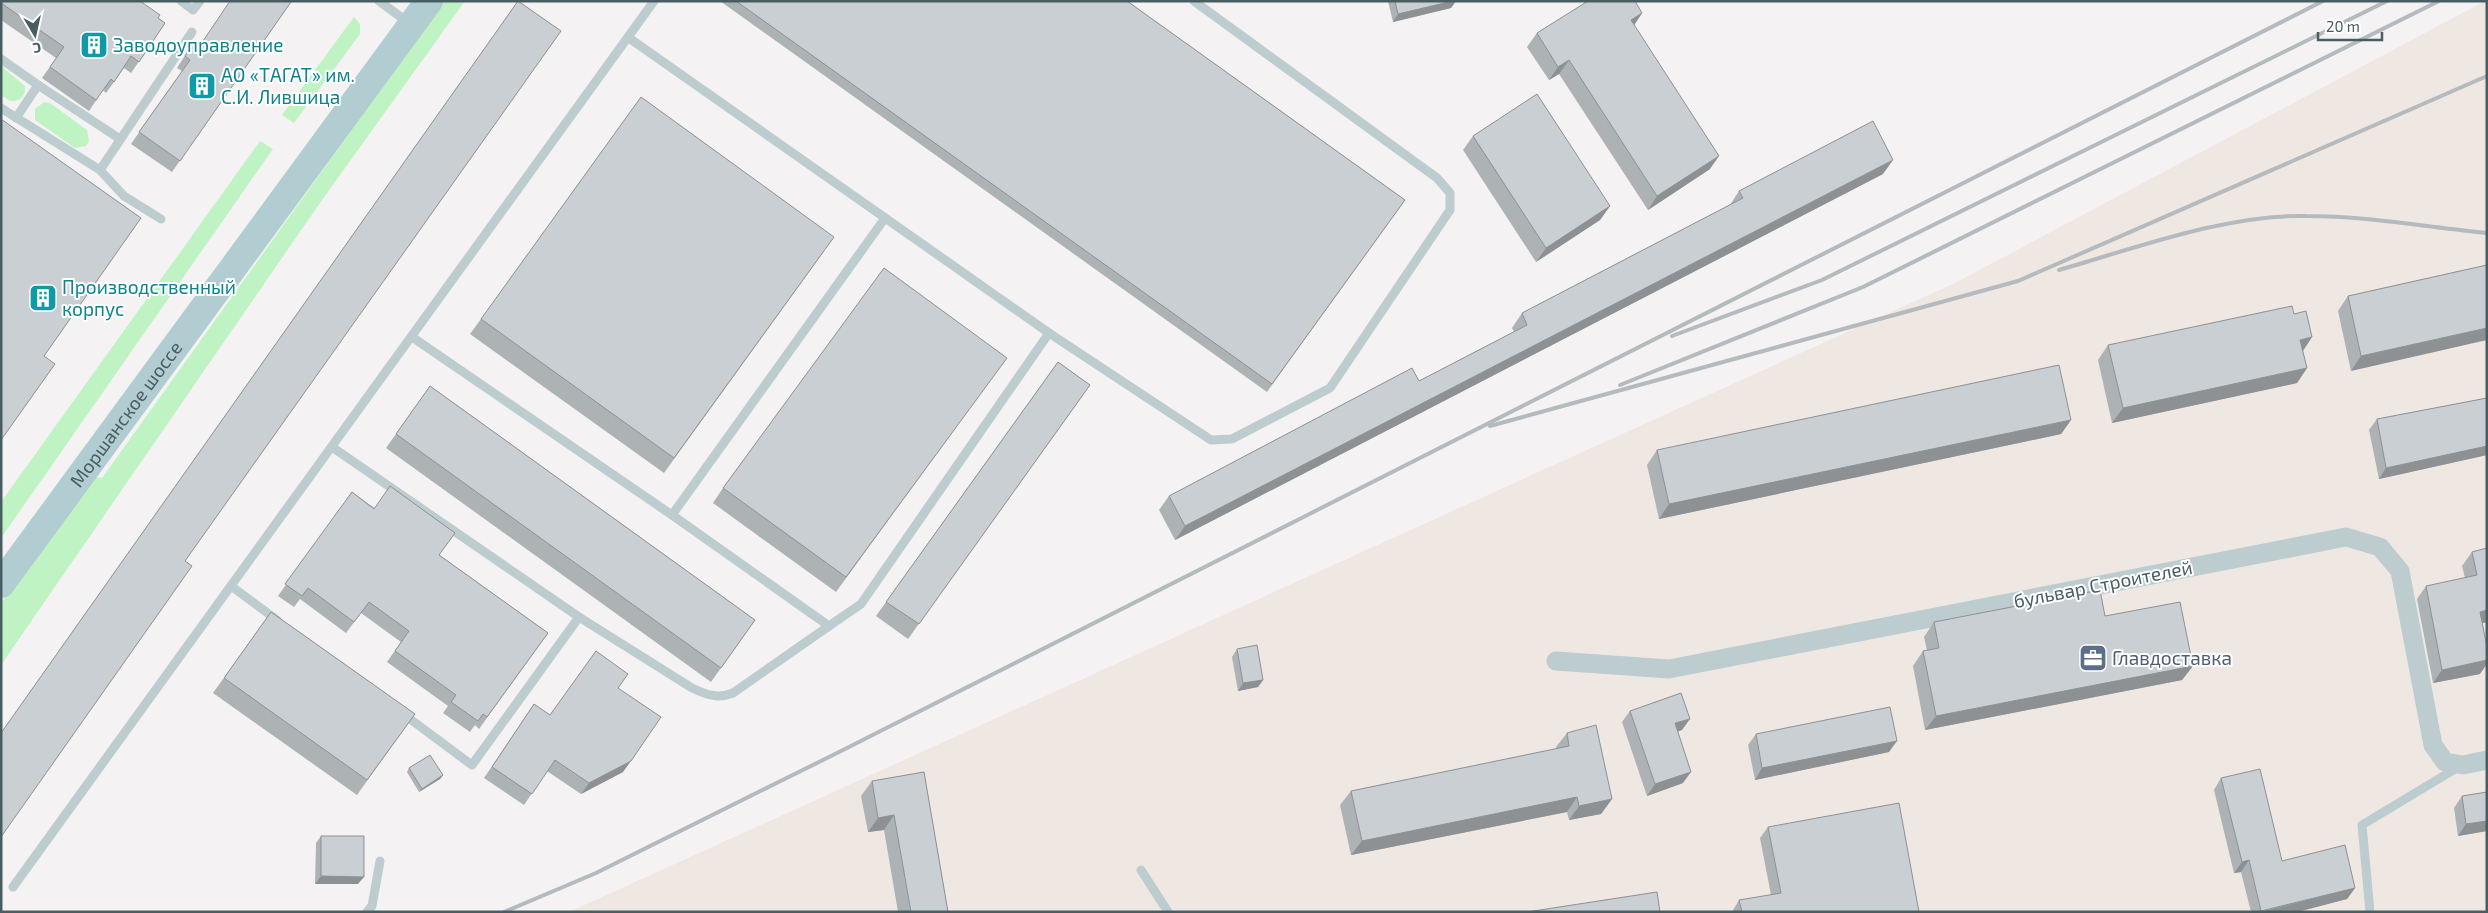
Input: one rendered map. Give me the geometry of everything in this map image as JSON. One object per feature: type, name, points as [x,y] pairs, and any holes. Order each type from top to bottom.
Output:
[{"type":"main road","name":"Моршанское шоссе","points":[[1,584],[413,26],[429,1]]},
{"type":"street","name":"бульвар Строителей","points":[[1556,661],[1669,668],[2346,537],[2380,547],[2400,571],[2433,745],[2445,762],[2463,765]]},
{"type":"street","points":[[2463,765],[2487,760]]},
{"type":"lane","points":[[182,1],[193,10],[200,1]]},
{"type":"lane","points":[[379,1],[413,26]]},
{"type":"lane","points":[[13,887],[654,1]]},
{"type":"lane","points":[[629,38],[1049,333],[1211,440],[1232,439],[1330,388],[1450,210],[1450,193],[1438,178],[1194,1]]},
{"type":"lane","points":[[100,170],[192,32]]},
{"type":"lane","points":[[1,58],[38,85],[120,138]]},
{"type":"lane","points":[[16,118],[38,85]]},
{"type":"lane","points":[[1,108],[100,170],[124,196],[161,219]]},
{"type":"lane","points":[[672,515],[885,218]]},
{"type":"lane","points":[[332,447],[579,617],[692,688],[707,695],[719,697],[733,693],[861,604],[1049,333]]},
{"type":"lane","points":[[412,338],[672,515],[829,626]]},
{"type":"lane","points":[[231,586],[287,628]]},
{"type":"lane","points":[[392,705],[472,765],[579,617]]},
{"type":"lane","points":[[2370,912],[2362,825],[2463,765]]},
{"type":"lane","points":[[367,912],[372,906],[380,861]]},
{"type":"lane","points":[[1141,870],[1168,912]]},
{"type":"shaded area","points":[[2487,1],[2487,912],[569,912],[1955,283]]},
{"type":"green space","points":[[444,1],[465,1],[322,200],[1,665],[1,603],[92,476],[102,478]]},
{"type":"green space","points":[[354,17],[360,24],[360,34],[294,123],[282,115]]},
{"type":"green space","points":[[1,66],[25,86],[24,93],[19,99],[10,101],[1,95]]},
{"type":"green space","points":[[44,102],[50,103],[87,130],[89,141],[86,146],[75,148],[35,120],[35,109]]},
{"type":"green space","points":[[260,141],[273,149],[1,538],[1,502]]},
{"type":"building","name":"Заводоуправление","points":[[1,1],[140,1],[160,15],[158,18],[165,23],[139,62],[131,56],[114,82],[111,79],[96,100],[50,67],[64,47],[1,3]]},
{"type":"building","name":"АО «ТАГАТ» им. С.И. Лившица","points":[[230,1],[291,2],[180,161],[139,132],[190,60],[185,56],[193,43],[199,47]]},
{"type":"building","points":[[518,1],[561,31],[185,561],[192,566],[1,837],[1,733]]},
{"type":"building","points":[[736,1],[1127,1],[1405,200],[1272,384]]},
{"type":"building","points":[[1395,1],[1453,1],[1398,14]]},
{"type":"building","points":[[1588,1],[1635,1],[1642,13],[1631,20],[1719,156],[1657,196],[1569,60],[1558,67],[1537,33]]},
{"type":"building","points":[[1537,94],[1610,206],[1546,248],[1473,136]]},
{"type":"building","points":[[641,97],[834,237],[674,458],[481,319]]},
{"type":"building","name":"Производственный корпус","points":[[1,119],[141,218],[44,356],[55,364],[1,440]]},
{"type":"building","points":[[1873,121],[1893,160],[1185,526],[1169,496],[1412,368],[1419,381],[1527,325],[1522,313],[1743,198],[1739,191]]},
{"type":"building","points":[[2487,265],[2487,328],[2361,356],[2348,296]]},
{"type":"building","points":[[884,268],[1007,358],[846,577],[723,488]]},
{"type":"building","points":[[2292,306],[2294,314],[2306,311],[2312,337],[2300,340],[2307,368],[2123,408],[2108,345]]},
{"type":"building","points":[[1058,362],[1090,385],[919,624],[886,602]]},
{"type":"building","points":[[2059,365],[2071,420],[1669,504],[1657,450]]},
{"type":"building","points":[[430,386],[755,620],[721,668],[396,434]]},
{"type":"building","points":[[2487,398],[2487,446],[2386,468],[2377,419]]},
{"type":"building","points":[[390,486],[455,533],[439,555],[548,633],[487,717],[483,714],[478,721],[451,702],[456,695],[395,651],[409,631],[369,602],[354,622],[308,588],[302,596],[285,584],[352,492],[374,509]]},
{"type":"building","points":[[2487,548],[2487,610],[2480,612],[2487,647],[2487,660],[2442,670],[2426,586],[2477,575],[2472,552]]},
{"type":"building","points":[[2100,590],[2105,616],[2180,602],[2193,666],[1936,716],[1923,651],[1939,648],[1934,622]]},
{"type":"building","points":[[271,612],[415,714],[367,780],[224,678]]},
{"type":"building","points":[[1257,645],[1263,680],[1243,683],[1237,649]]},
{"type":"building","points":[[596,651],[628,674],[618,688],[661,717],[631,761],[589,783],[555,760],[532,794],[492,767],[534,704],[550,715]]},
{"type":"building","points":[[1681,693],[1690,719],[1675,723],[1691,772],[1655,784],[1630,711]]},
{"type":"building","points":[[1890,707],[1897,741],[1762,768],[1756,734]]},
{"type":"building","points":[[1596,725],[1612,799],[1579,806],[1577,797],[1362,841],[1351,791],[1569,746],[1567,733]]},
{"type":"building","points":[[430,755],[443,775],[422,789],[409,768]]},
{"type":"building","points":[[2260,769],[2282,861],[2345,845],[2355,888],[2261,911],[2249,860],[2242,862],[2221,778]]},
{"type":"building","points":[[924,772],[948,912],[911,912],[894,815],[878,818],[872,781]]},
{"type":"building","points":[[2487,792],[2487,821],[2466,824],[2462,796]]},
{"type":"building","points":[[1899,803],[1919,912],[1742,912],[1739,900],[1781,893],[1768,827]]},
{"type":"building","points":[[321,836],[364,836],[364,877],[321,876]]},
{"type":"building","points":[[1657,892],[1660,912],[1527,912]]},
{"type":"railway","points":[[504,912],[596,873],[843,750],[2323,1]]},
{"type":"railway","points":[[1672,336],[1822,280],[2387,1]]},
{"type":"railway","points":[[1620,385],[1863,287],[2439,1]]},
{"type":"railway","points":[[1490,426],[2018,281],[2487,76]]},
{"type":"railway","points":[[2059,270],[2213,226],[2276,217],[2329,216],[2487,233]]},
{"type":"place","name":"Заводоуправление","points":[[94,45]]},
{"type":"place","name":"АО «ТАГАТ» им. С.И. Лившица","points":[[202,86]]},
{"type":"place","name":"Производственный корпус","points":[[43,298]]},
{"type":"place","name":"Главдоставка","points":[[2093,658]]}]
